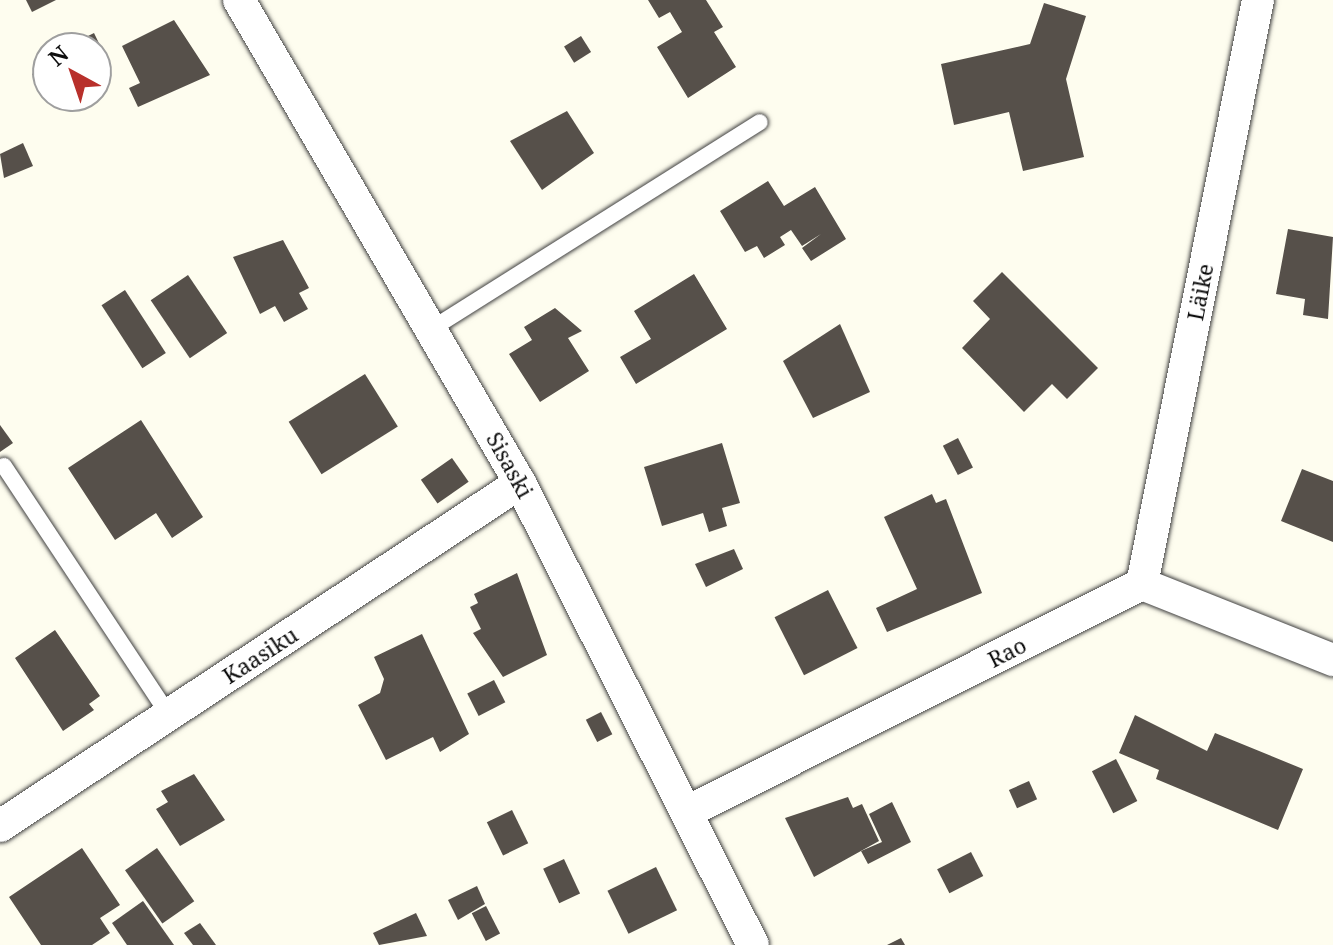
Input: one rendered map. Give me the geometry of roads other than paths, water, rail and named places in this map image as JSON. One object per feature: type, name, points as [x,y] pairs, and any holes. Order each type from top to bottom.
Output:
[{"type":"street","name":"Sisaski","points":[[239,0],[433,328],[520,483],[753,945]]},
{"type":"street","name":"Läike","points":[[1142,584],[1258,0]]},
{"type":"street","name":"Kaasiku","points":[[0,826],[520,483]]},
{"type":"street","points":[[1142,584],[1333,660]]},
{"type":"street","name":"Rao","points":[[687,812],[1142,584]]},
{"type":"lane","points":[[433,328],[760,122]]},
{"type":"lane","points":[[4,466],[169,715]]}]
